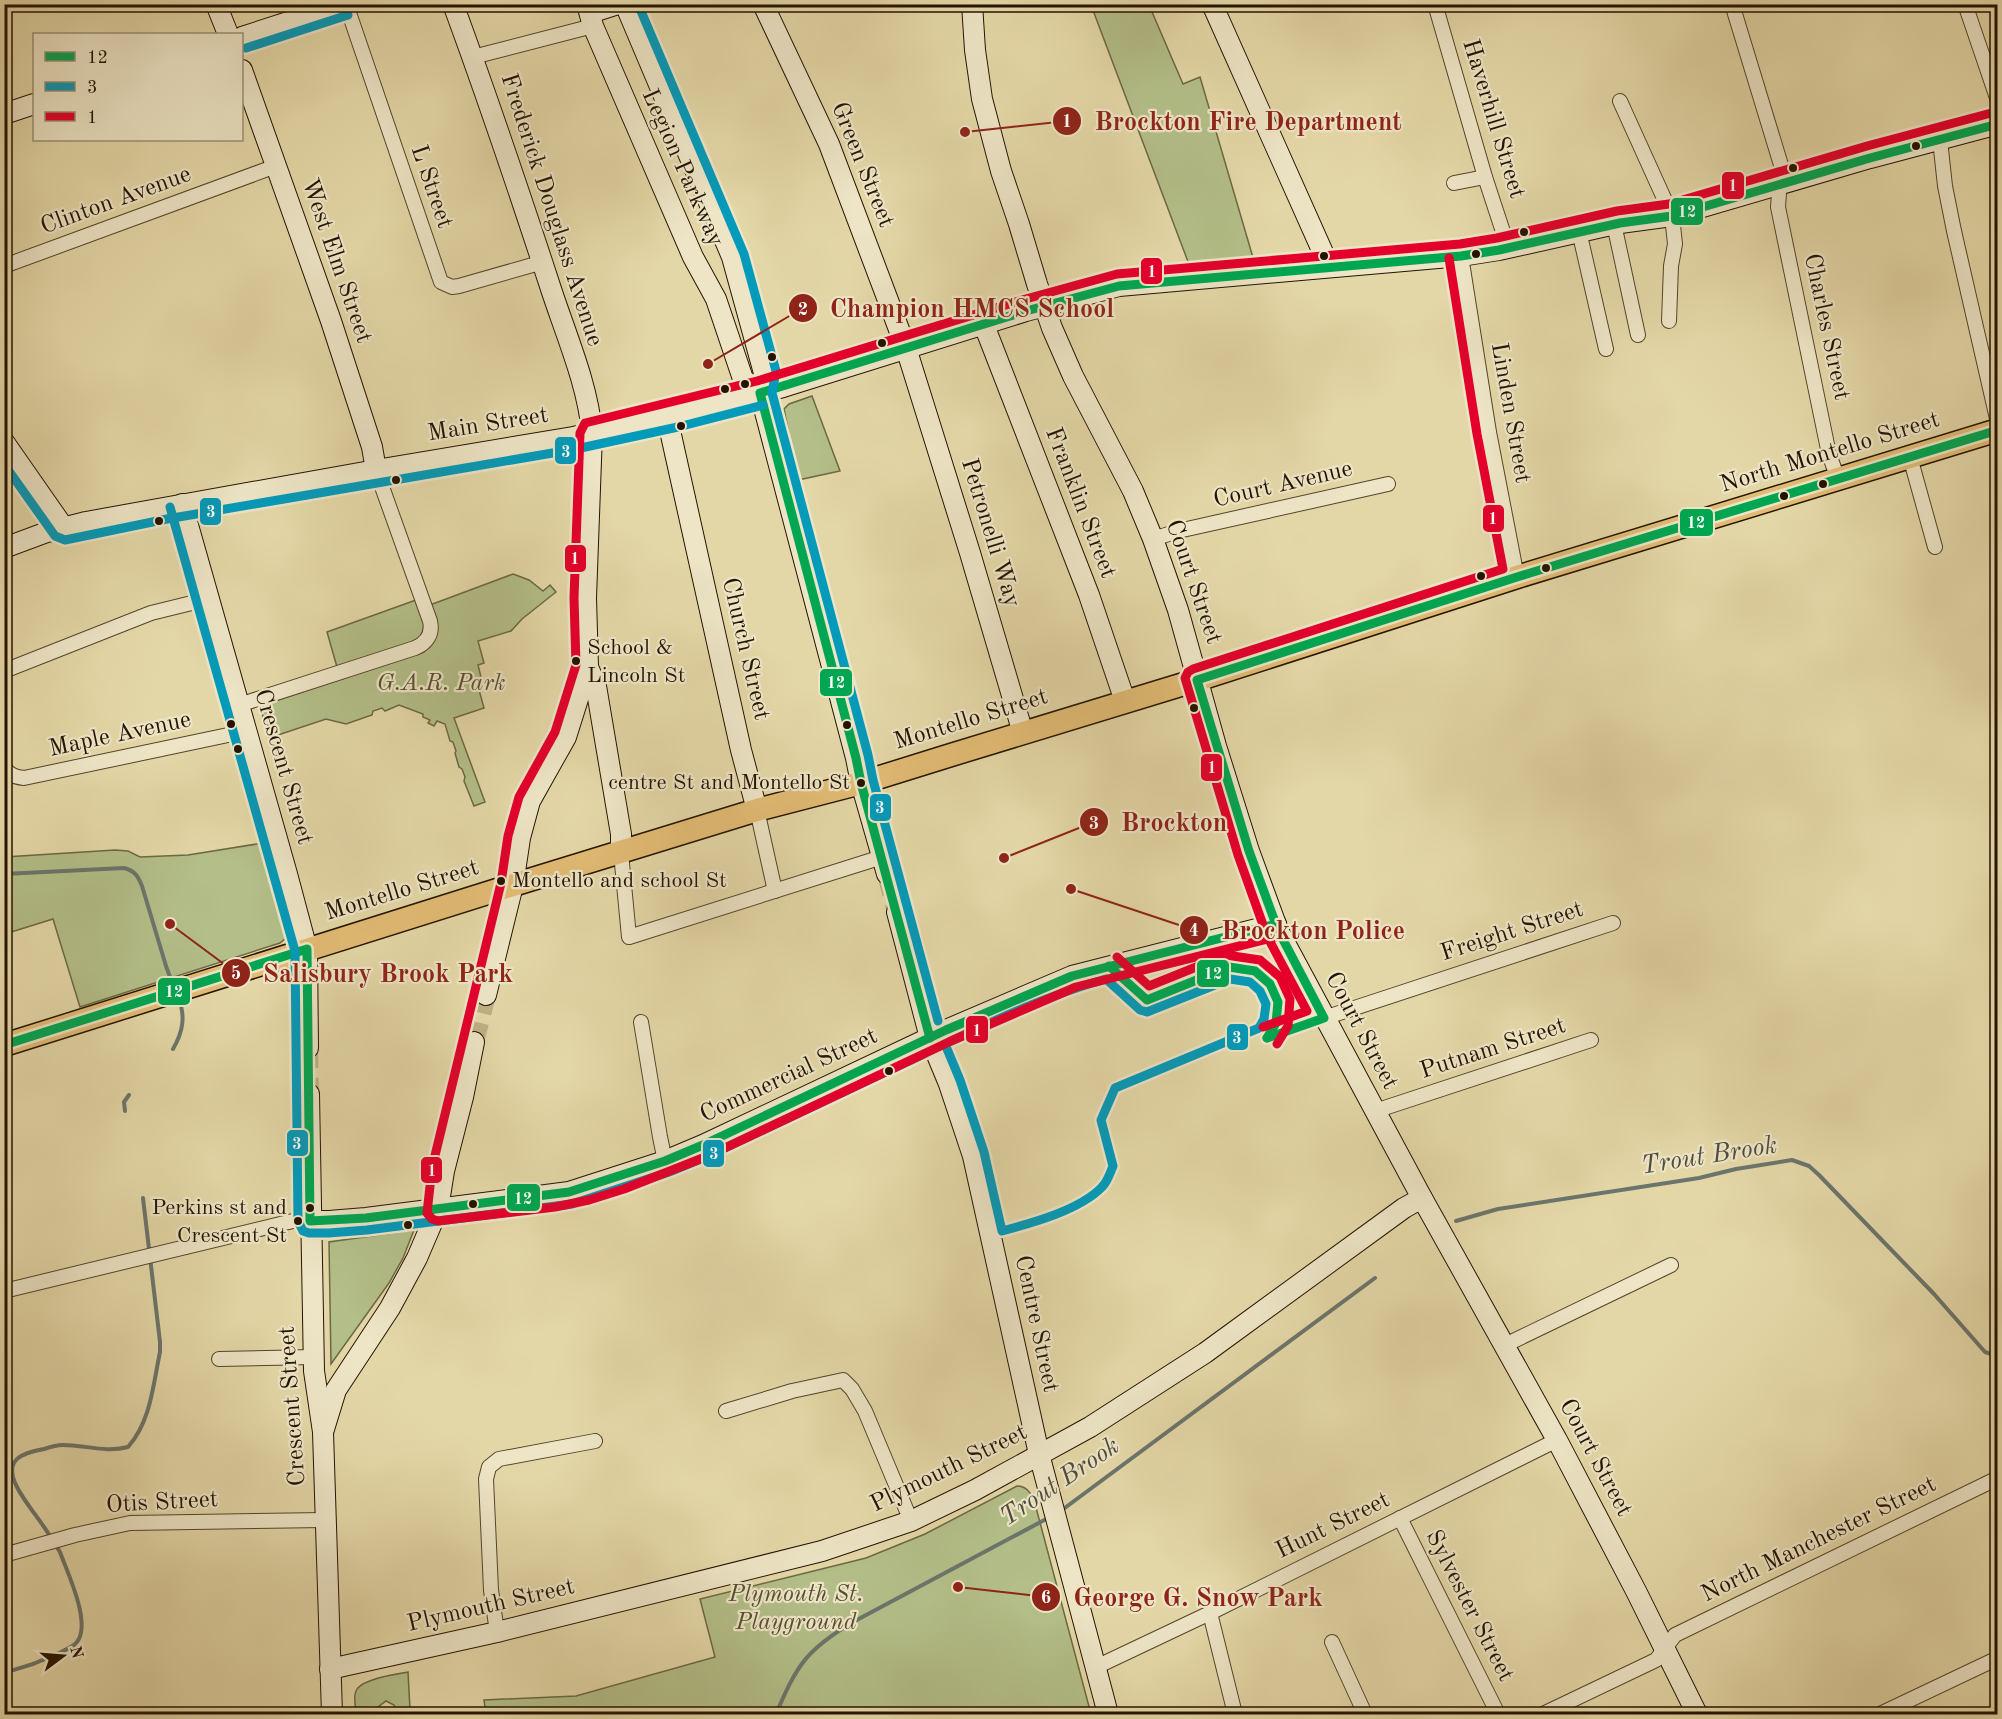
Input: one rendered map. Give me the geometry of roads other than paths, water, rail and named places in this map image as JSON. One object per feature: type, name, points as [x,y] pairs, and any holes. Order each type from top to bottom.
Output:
[{"type":"main road","points":[[216,4],[228,33]]},
{"type":"main road","points":[[243,37],[345,4]]},
{"type":"main road","name":"Frederick Douglass Avenue","points":[[453,4],[543,262],[591,415],[586,598],[588,668]]},
{"type":"main road","points":[[590,14],[618,4]]},
{"type":"main road","name":"Legion Parkway","points":[[590,14],[693,257],[720,310],[743,379],[760,393],[764,373],[720,228],[625,4]]},
{"type":"main road","name":"Green Street","points":[[763,4],[829,144],[906,348]]},
{"type":"main road","name":"Court Street","points":[[972,4],[975,50],[982,99],[1001,171],[1044,306],[1073,376],[1133,491],[1154,539],[1178,610],[1249,851],[1276,924],[1324,1018],[1422,1198],[1557,1440],[1632,1582],[1697,1714]]},
{"type":"main road","points":[[1212,4],[1329,267]]},
{"type":"main road","name":"West Elm Street","points":[[243,73],[331,321],[372,447],[376,470]]},
{"type":"main road","points":[[4,114],[33,104]]},
{"type":"main road","name":"Main Street","points":[[4,548],[86,522],[592,434],[667,417],[760,393],[1044,306],[1121,286],[1461,256],[1614,224],[1672,216],[1780,183],[1998,124]]},
{"type":"main road","points":[[708,285],[736,275]]},
{"type":"main road","name":"Franklin Street","points":[[984,325],[1089,595],[1125,701]]},
{"type":"main road","name":"Petronelli Way","points":[[906,348],[1023,733]]},
{"type":"main road","points":[[760,393],[884,865]]},
{"type":"main road","name":"Church Street","points":[[667,417],[741,750],[757,810]]},
{"type":"main road","name":"North Montello Street","points":[[1197,680],[1517,577],[1998,430]]},
{"type":"main road","points":[[4,442],[64,528]]},
{"type":"main road","name":"Crescent Street","points":[[182,504],[307,949],[308,1048]]},
{"type":"main road","points":[[588,668],[596,686],[601,712],[621,834],[621,853]]},
{"type":"main road","points":[[486,994],[513,885],[520,838],[530,801],[566,737],[588,668]]},
{"type":"main road","name":"Montello Street","points":[[6,1041],[757,810],[861,783],[1197,680]]},
{"type":"main road","name":"Centre Street","points":[[897,912],[930,1038],[949,1084],[973,1156],[1039,1454],[1108,1714]]},
{"type":"main road","name":"Commercial Street","points":[[310,1221],[350,1220],[569,1191],[665,1161],[930,1038],[1072,976],[1276,924]]},
{"type":"main road","points":[[322,1432],[336,1390],[390,1308],[417,1258],[438,1209],[444,1171],[464,1097],[474,1042]]},
{"type":"main road","name":"Crescent Street","points":[[309,1094],[313,1357],[322,1432],[332,1714]]},
{"type":"main road","name":"Plymouth Street","points":[[330,1669],[497,1632],[822,1551],[911,1521],[975,1490],[1090,1426],[1205,1353],[1404,1208],[1422,1198]]},
{"type":"street","name":"L Street","points":[[345,4],[441,282],[445,286],[459,286],[543,262]]},
{"type":"street","name":"Haverhill Street","points":[[1435,4],[1485,177],[1509,247]]},
{"type":"street","name":"Charles Street","points":[[1732,4],[1781,165],[1778,207],[1829,454],[1838,479]]},
{"type":"street","points":[[1965,4],[1998,101]]},
{"type":"street","points":[[473,57],[590,14]]},
{"type":"street","points":[[1620,101],[1672,216],[1675,244],[1671,266],[1669,321]]},
{"type":"street","points":[[1940,140],[1945,186],[1954,231],[1998,423]]},
{"type":"street","name":"Clinton Avenue","points":[[4,266],[276,166]]},
{"type":"street","points":[[1454,183],[1485,177]]},
{"type":"street","points":[[1614,224],[1638,335]]},
{"type":"street","points":[[1579,231],[1606,349]]},
{"type":"street","name":"Linden Street","points":[[1461,256],[1489,432],[1517,577]]},
{"type":"street","points":[[1910,457],[1935,547]]},
{"type":"street","points":[[239,705],[417,648],[426,642],[430,633],[430,621],[376,470]]},
{"type":"street","name":"Court Avenue","points":[[1154,539],[1388,484]]},
{"type":"street","points":[[4,671],[151,613],[208,599]]},
{"type":"street","name":"Maple Avenue","points":[[4,768],[10,774],[24,778],[247,731]]},
{"type":"street","name":"Church Street","points":[[757,810],[774,891]]},
{"type":"street","points":[[621,853],[629,937],[774,891],[884,865]]},
{"type":"street","name":"Freight Street","points":[[1324,1018],[1613,923]]},
{"type":"street","points":[[641,1022],[665,1161]]},
{"type":"street","name":"Putnam Street","points":[[1375,1111],[1591,1040]]},
{"type":"street","points":[[4,1291],[297,1220],[310,1221]]},
{"type":"street","points":[[1505,1345],[1671,1265]]},
{"type":"street","points":[[219,1359],[313,1357]]},
{"type":"street","points":[[726,1411],[792,1390],[843,1380],[852,1389],[865,1411],[911,1521]]},
{"type":"street","name":"Hunt Street","points":[[1096,1667],[1557,1440]]},
{"type":"street","points":[[497,1632],[490,1590],[486,1479],[489,1467],[499,1459],[595,1441]]},
{"type":"street","name":"North Manchester Street","points":[[1543,1714],[1656,1660],[1675,1635],[1998,1478]]},
{"type":"street","name":"Sylvester Street","points":[[1400,1518],[1498,1714]]},
{"type":"street","name":"Otis Street","points":[[4,1555],[130,1523],[325,1520]]},
{"type":"street","points":[[1210,1612],[1235,1714]]},
{"type":"street","points":[[1332,1642],[1365,1714]]},
{"type":"street","points":[[1880,1714],[1998,1658]]},
{"type":"waterway","points":[[4,874],[124,868],[133,872],[142,886],[173,985]]},
{"type":"waterway","points":[[173,1049],[182,1024],[182,1011],[178,997]]},
{"type":"waterway","points":[[125,1111],[124,1102],[129,1095]]},
{"type":"waterway","name":"Trout Brook","points":[[1456,1221],[1498,1209],[1699,1178],[1736,1169],[1792,1160],[1809,1166],[1819,1175],[1934,1294],[1985,1352],[1998,1356]]},
{"type":"waterway","points":[[51,1538],[17,1487],[13,1478],[13,1464],[28,1453],[58,1445],[112,1449],[128,1447],[142,1426],[150,1402],[160,1342],[143,1198]]},
{"type":"waterway","name":"Trout Brook","points":[[1062,1510],[1375,1278]]},
{"type":"waterway","name":"Trout Brook","points":[[776,1714],[797,1671],[824,1641],[853,1622],[1050,1517]]},
{"type":"waterway","points":[[4,1674],[61,1652],[74,1645],[80,1637],[82,1627],[78,1600],[55,1544]]},
{"type":"tunnel","points":[[887,874],[897,912]]},
{"type":"tunnel","points":[[474,1042],[486,995]]},
{"type":"tunnel","points":[[308,1048],[309,1094]]},
{"type":"place","name":"Brockton Fire Department","points":[[965,132]]},
{"type":"place","name":"Champion HMCS School","points":[[708,364]]},
{"type":"place","name":"School & Lincoln St","points":[[576,661]]},
{"type":"place","name":"centre St and Montello St","points":[[861,783]]},
{"type":"place","name":"Brockton","points":[[1004,858]]},
{"type":"place","name":"Montello and school St","points":[[501,881]]},
{"type":"place","name":"Brockton Police","points":[[1071,889]]},
{"type":"place","name":"Salisbury Brook Park","points":[[170,924]]},
{"type":"place","name":"Perkins st and Crescent St","points":[[298,1221]]},
{"type":"place","name":"George G. Snow Park","points":[[958,1587]]},
{"type":"park label","name":"G.A.R. Park","points":[[441,684]]},
{"type":"park label","name":"Plymouth St. Playground","points":[[796,1609]]}]
